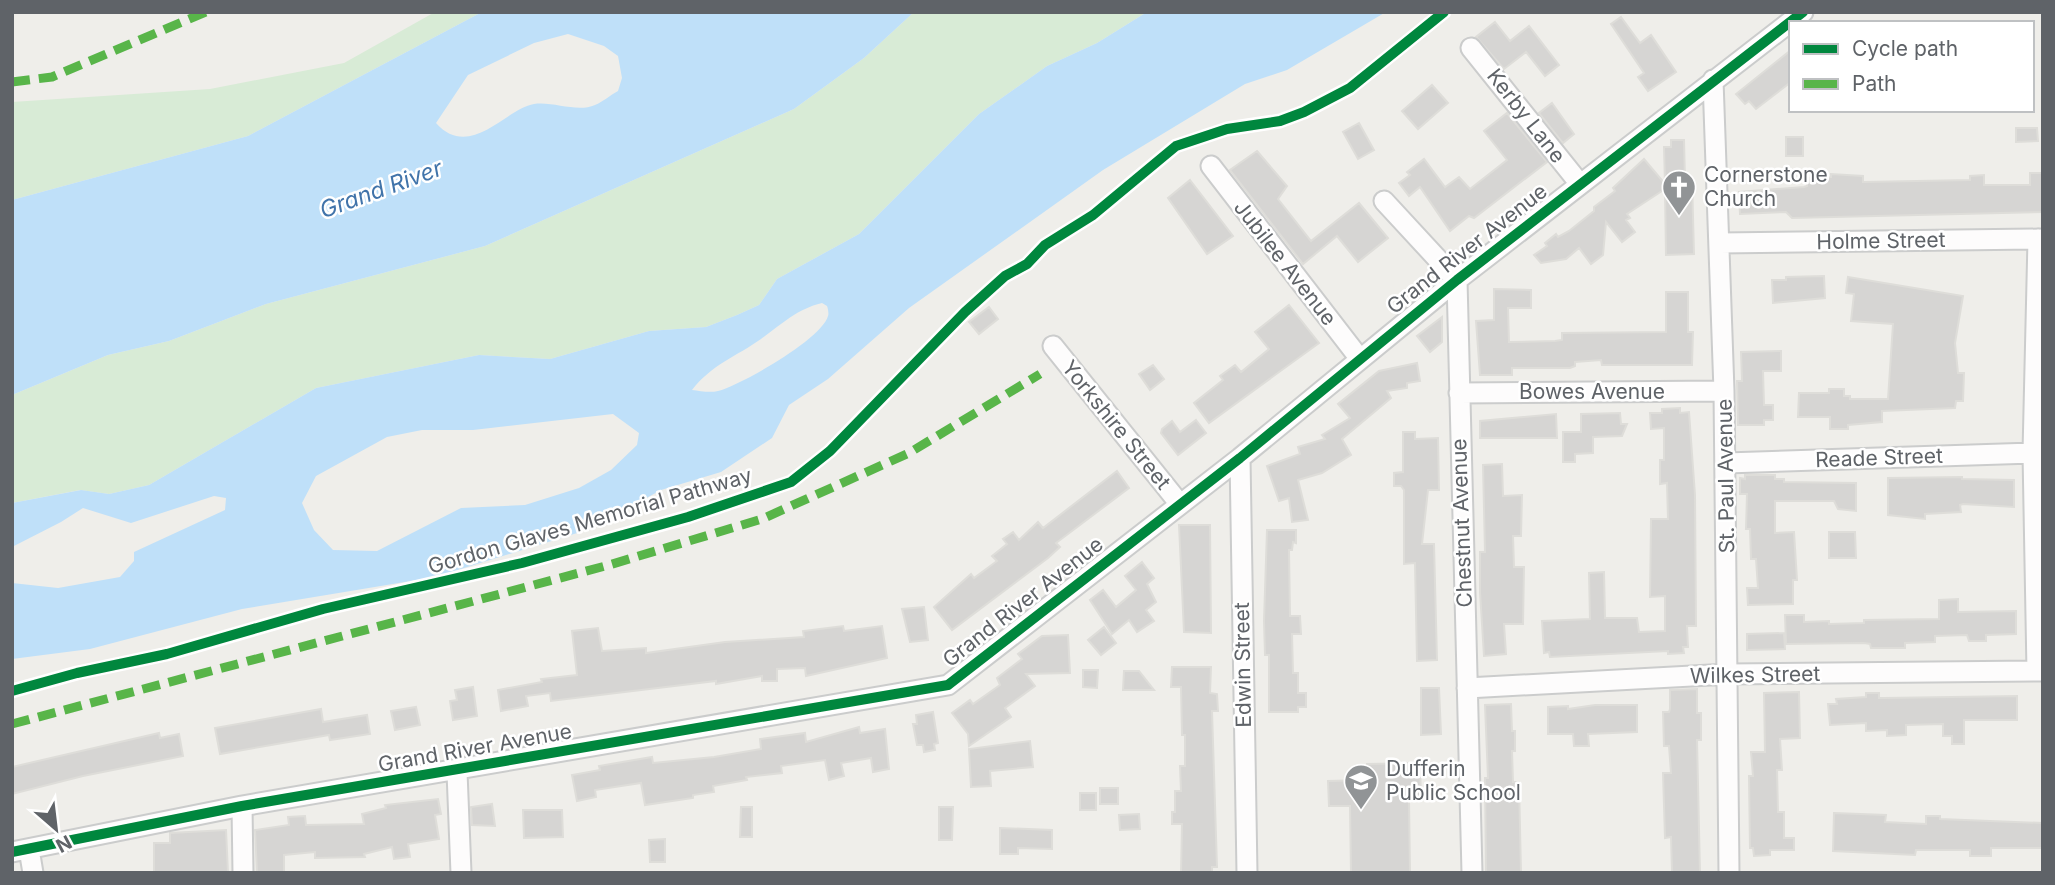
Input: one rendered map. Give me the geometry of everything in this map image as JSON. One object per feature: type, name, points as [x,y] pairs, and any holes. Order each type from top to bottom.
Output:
[{"type":"street","name":"Grand River Avenue","points":[[21,850],[242,806],[457,772],[948,685],[1240,458],[1457,280],[1789,23]]},
{"type":"street","name":"Kerby Lane","points":[[1471,48],[1580,184]]},
{"type":"street","name":"St. Paul Avenue","points":[[1713,80],[1726,463],[1730,873]]},
{"type":"street","name":"Jubilee Avenue","points":[[1211,166],[1360,359]]},
{"type":"street","points":[[1384,201],[1457,280]]},
{"type":"street","name":"Holme Street","points":[[1720,243],[2041,239]]},
{"type":"street","points":[[2040,671],[2033,453],[2041,239]]},
{"type":"street","name":"Chestnut Avenue","points":[[1457,280],[1472,873]]},
{"type":"street","name":"Yorkshire Street","points":[[1053,346],[1179,503]]},
{"type":"street","name":"Bowes Avenue","points":[[1459,393],[1724,391]]},
{"type":"street","name":"Reade Street","points":[[1726,463],[2033,453]]},
{"type":"street","name":"Edwin Street","points":[[1240,458],[1247,873]]},
{"type":"street","name":"Wilkes Street","points":[[1467,688],[1729,674],[2040,671]]},
{"type":"street","points":[[457,772],[461,873]]},
{"type":"street","points":[[242,806],[243,873]]},
{"type":"street","points":[[21,850],[33,873]]},
{"type":"green space","points":[[435,12],[482,12],[248,136],[12,200],[12,102],[210,89],[344,63]]},
{"type":"green space","points":[[914,12],[1147,12],[1097,43],[1047,66],[979,114],[859,234],[777,279],[759,305],[737,315],[706,327],[649,331],[550,359],[479,355],[316,388],[149,485],[109,494],[80,490],[12,503],[12,395],[108,355],[169,341],[266,304],[485,246],[794,109],[864,58]]},
{"type":"water","name":"Grand River","points":[[482,12],[914,12],[864,58],[794,109],[485,246],[266,304],[169,341],[108,355],[12,395],[12,200],[248,136]],"holes":[[[568,34],[604,46],[618,56],[622,78],[618,91],[598,104],[581,108],[534,104],[487,130],[462,137],[449,133],[436,123],[468,75],[534,43]]]},
{"type":"water","points":[[1147,12],[1386,12],[1287,70],[1245,84],[1103,170],[909,308],[828,379],[789,405],[772,438],[721,472],[661,490],[590,529],[435,577],[242,609],[90,649],[12,659],[12,583],[58,588],[120,577],[134,561],[134,552],[225,510],[226,498],[214,496],[131,523],[83,508],[12,547],[12,503],[81,490],[109,494],[149,485],[316,388],[479,355],[550,359],[649,331],[706,327],[737,315],[759,305],[777,279],[859,234],[979,114],[1047,66],[1097,43]],"holes":[[[822,303],[827,306],[828,316],[812,337],[797,348],[729,387],[708,392],[692,390],[716,367],[790,318]],[[613,414],[639,433],[637,445],[611,470],[579,488],[525,505],[461,508],[377,551],[333,550],[314,530],[302,503],[316,476],[387,437],[422,430],[473,430]]]},
{"type":"building","points":[[1621,17],[1640,43],[1651,35],[1676,72],[1648,91],[1638,77],[1644,73],[1611,24]]},
{"type":"building","points":[[1495,22],[1510,41],[1529,26],[1559,65],[1545,76],[1526,52],[1504,69],[1476,37]]},
{"type":"building","points":[[1789,52],[1789,84],[1756,109],[1749,101],[1745,104],[1736,94]]},
{"type":"building","points":[[1432,85],[1448,103],[1418,129],[1402,111]]},
{"type":"building","points":[[1552,103],[1574,134],[1563,143],[1539,113]]},
{"type":"building","points":[[1507,113],[1547,162],[1474,218],[1469,216],[1450,231],[1420,187],[1409,196],[1399,183],[1410,175],[1407,172],[1424,159],[1445,187],[1459,177],[1470,189],[1507,160],[1484,131]]},
{"type":"building","points":[[1359,123],[1374,150],[1358,159],[1343,132]]},
{"type":"building","points":[[2016,128],[2037,128],[2038,141],[2016,142]]},
{"type":"building","points":[[1786,137],[1803,137],[1803,156],[1786,156]]},
{"type":"building","points":[[1671,140],[1684,140],[1685,180],[1692,180],[1694,254],[1666,255],[1665,189],[1627,214],[1630,218],[1626,220],[1635,232],[1622,242],[1606,222],[1603,255],[1591,264],[1579,248],[1566,259],[1541,263],[1534,255],[1547,246],[1545,243],[1556,234],[1558,237],[1569,231],[1594,211],[1594,207],[1615,191],[1613,188],[1644,159],[1665,184],[1664,147],[1671,147]]},
{"type":"building","points":[[1257,151],[1287,186],[1278,199],[1311,241],[1359,203],[1388,238],[1358,262],[1337,236],[1303,264],[1230,170]]},
{"type":"building","points":[[2030,173],[2043,173],[2043,212],[1792,218],[1786,212],[1740,214],[1739,192],[1804,187],[1807,186],[1807,178],[1831,177],[1831,174],[1863,176],[1863,182],[1970,180],[1970,176],[1984,175],[1984,185],[2030,185]]},
{"type":"building","points":[[1190,180],[1233,236],[1207,254],[1168,198]]},
{"type":"building","points":[[1824,276],[1825,298],[1773,303],[1772,280]]},
{"type":"building","points":[[1848,277],[1963,296],[1955,343],[1958,373],[1964,373],[1963,401],[1956,401],[1955,408],[1882,411],[1882,422],[1848,425],[1848,429],[1830,429],[1830,417],[1798,417],[1799,393],[1829,393],[1829,389],[1844,389],[1844,396],[1850,396],[1850,399],[1888,399],[1893,324],[1851,321],[1854,294],[1846,293]]},
{"type":"building","points":[[1494,289],[1531,290],[1531,308],[1508,308],[1509,342],[1562,340],[1562,333],[1666,332],[1666,292],[1688,292],[1688,332],[1693,332],[1692,365],[1602,365],[1601,360],[1575,362],[1575,366],[1570,368],[1512,368],[1512,375],[1480,375],[1476,321],[1494,320]]},
{"type":"building","points":[[1289,305],[1319,343],[1209,423],[1194,403],[1223,380],[1220,376],[1235,365],[1241,372],[1269,349],[1255,332]]},
{"type":"building","points":[[989,307],[998,319],[979,334],[969,322]]},
{"type":"building","points":[[1442,317],[1442,342],[1430,352],[1417,336]]},
{"type":"building","points":[[1781,351],[1781,371],[1763,371],[1764,405],[1773,405],[1773,420],[1764,420],[1764,425],[1738,425],[1737,381],[1742,381],[1741,352]]},
{"type":"building","points":[[1417,363],[1420,381],[1407,383],[1407,388],[1387,391],[1391,398],[1342,439],[1351,455],[1322,473],[1298,480],[1308,520],[1292,522],[1289,498],[1279,501],[1267,466],[1300,454],[1298,447],[1325,439],[1322,435],[1350,418],[1338,404],[1379,371]]},
{"type":"building","points":[[1153,365],[1164,379],[1150,390],[1139,374]]},
{"type":"building","points":[[1680,408],[1680,413],[1689,412],[1695,495],[1696,626],[1687,626],[1688,647],[1683,647],[1684,653],[1668,654],[1668,651],[1550,657],[1549,652],[1544,653],[1542,621],[1590,619],[1589,573],[1604,572],[1605,618],[1637,618],[1639,632],[1665,631],[1665,596],[1650,597],[1651,519],[1668,519],[1667,483],[1660,484],[1660,460],[1664,460],[1664,428],[1651,429],[1650,413]]},
{"type":"building","points":[[1620,413],[1621,424],[1627,424],[1622,436],[1593,437],[1593,453],[1575,454],[1575,462],[1563,462],[1563,432],[1581,432],[1581,414]]},
{"type":"building","points":[[1556,414],[1557,438],[1480,438],[1480,421]]},
{"type":"building","points":[[1196,420],[1206,433],[1178,455],[1161,433],[1162,429],[1172,421],[1180,432]]},
{"type":"building","points":[[1403,432],[1415,432],[1415,439],[1438,438],[1439,490],[1428,490],[1422,544],[1434,544],[1437,660],[1417,661],[1415,563],[1404,564],[1404,490],[1401,486],[1394,486],[1394,473],[1403,472]]},
{"type":"building","points":[[1502,464],[1503,496],[1522,495],[1521,536],[1513,536],[1514,567],[1524,567],[1523,624],[1504,624],[1506,654],[1484,656],[1480,592],[1480,552],[1485,552],[1483,465]]},
{"type":"building","points":[[1117,471],[1129,488],[1056,543],[1060,547],[1048,558],[952,630],[934,607],[971,574],[974,578],[997,561],[992,556],[1007,544],[1003,539],[1013,532],[1019,540],[1038,522],[1043,528]]},
{"type":"building","points":[[1745,475],[1775,475],[1775,479],[1784,479],[1784,482],[1856,483],[1856,511],[1838,509],[1834,501],[1775,501],[1775,533],[1794,532],[1797,580],[1793,580],[1793,604],[1748,605],[1747,588],[1758,588],[1756,559],[1751,559],[1750,529],[1746,529],[1747,494],[1740,494],[1740,478],[1745,479]]},
{"type":"building","points":[[1962,477],[2014,480],[2014,507],[1963,504],[1960,505],[1961,512],[1925,514],[1925,519],[1888,515],[1888,478]]},
{"type":"building","points":[[1179,525],[1210,525],[1211,633],[1184,632]]},
{"type":"building","points":[[1267,530],[1296,530],[1296,543],[1293,542],[1292,550],[1289,550],[1290,616],[1300,616],[1301,634],[1292,634],[1293,673],[1298,673],[1298,693],[1306,693],[1306,707],[1298,707],[1298,712],[1269,712],[1269,655],[1265,655],[1264,621]]},
{"type":"building","points":[[1829,532],[1855,532],[1856,558],[1829,558]]},
{"type":"building","points":[[1142,562],[1154,578],[1147,584],[1156,602],[1146,610],[1154,621],[1137,632],[1129,620],[1112,634],[1090,600],[1103,590],[1116,607],[1136,590],[1125,576]]},
{"type":"building","points":[[1958,599],[1958,612],[2016,611],[2016,634],[1986,635],[1986,641],[1969,641],[1967,635],[1935,636],[1935,642],[1905,643],[1905,648],[1871,648],[1870,644],[1864,643],[1786,644],[1785,615],[1804,615],[1804,622],[1829,621],[1829,624],[1864,623],[1864,620],[1939,619],[1939,600]]},
{"type":"building","points":[[924,607],[928,640],[910,642],[902,609]]},
{"type":"building","points":[[843,626],[844,631],[882,626],[887,658],[806,676],[805,668],[777,669],[777,681],[762,681],[762,676],[716,684],[716,681],[551,701],[550,693],[526,696],[528,706],[501,711],[498,690],[542,682],[541,679],[577,675],[572,631],[598,628],[602,651],[646,648],[646,653],[725,642],[804,637],[803,631]]},
{"type":"building","points":[[1104,627],[1116,643],[1101,655],[1088,640]]},
{"type":"building","points":[[1784,633],[1785,649],[1747,650],[1747,634]]},
{"type":"building","points":[[1068,635],[1070,673],[1026,674],[1035,686],[1005,708],[1011,717],[969,746],[968,734],[952,713],[970,700],[973,704],[1000,685],[997,678],[1022,659],[1018,654],[1042,636]]},
{"type":"building","points":[[1172,667],[1211,667],[1210,693],[1217,694],[1218,711],[1212,711],[1217,867],[1212,867],[1212,873],[1181,873],[1182,824],[1172,824],[1172,812],[1175,812],[1175,791],[1181,791],[1180,766],[1185,766],[1185,735],[1182,735],[1181,687],[1171,687]]},
{"type":"building","points":[[1083,670],[1098,670],[1097,688],[1083,687]]},
{"type":"building","points":[[1124,671],[1139,671],[1154,690],[1123,690]]},
{"type":"building","points":[[473,687],[477,716],[453,720],[450,701],[457,700],[455,690]]},
{"type":"building","points":[[1421,688],[1439,688],[1441,734],[1421,735]]},
{"type":"building","points":[[1697,689],[1697,713],[1701,713],[1701,740],[1697,740],[1700,873],[1672,873],[1671,837],[1665,838],[1663,773],[1671,773],[1669,746],[1664,746],[1663,712],[1669,712],[1670,709],[1670,690]]},
{"type":"building","points":[[1799,692],[1800,738],[1780,739],[1782,770],[1777,770],[1778,812],[1784,812],[1784,838],[1794,838],[1794,850],[1770,850],[1770,855],[1754,856],[1753,848],[1750,848],[1749,776],[1753,776],[1751,752],[1765,752],[1764,693]]},
{"type":"building","points":[[1866,693],[1879,693],[1879,698],[2017,696],[2017,720],[1964,720],[1964,744],[1952,744],[1952,736],[1943,736],[1943,724],[1906,725],[1906,735],[1887,736],[1887,730],[1866,731],[1866,723],[1830,725],[1828,704],[1837,704],[1836,699],[1866,697]]},
{"type":"building","points":[[1511,704],[1512,731],[1515,731],[1515,751],[1512,751],[1513,782],[1519,782],[1521,873],[1486,873],[1485,778],[1488,778],[1485,705]]},
{"type":"building","points":[[1595,705],[1637,705],[1637,732],[1588,734],[1589,746],[1574,746],[1573,734],[1548,734],[1548,707],[1568,706],[1568,709]]},
{"type":"building","points":[[416,707],[420,725],[395,730],[391,711]]},
{"type":"building","points":[[321,709],[323,722],[367,715],[370,734],[330,740],[329,735],[220,754],[215,728]]},
{"type":"building","points":[[933,712],[938,743],[934,744],[935,750],[924,752],[923,745],[917,745],[913,724],[917,724],[916,715]]},
{"type":"building","points":[[859,727],[860,733],[885,729],[889,769],[873,772],[871,758],[841,763],[844,776],[829,780],[825,760],[781,766],[782,773],[746,777],[747,780],[713,786],[714,792],[693,795],[693,798],[645,805],[641,783],[595,790],[596,797],[577,801],[572,775],[600,770],[599,766],[652,757],[653,763],[714,757],[761,749],[760,739],[805,733],[806,742]]},
{"type":"building","points":[[159,733],[160,738],[179,734],[183,756],[83,776],[12,794],[12,767]]},
{"type":"building","points":[[1030,741],[1033,767],[990,771],[991,786],[971,787],[969,749]]},
{"type":"building","points":[[1420,763],[1421,800],[1409,800],[1410,873],[1351,873],[1350,806],[1329,806],[1328,781],[1367,780],[1367,764]]},
{"type":"building","points":[[1100,788],[1118,788],[1118,804],[1100,804]]},
{"type":"building","points":[[1080,793],[1096,793],[1096,810],[1080,810]]},
{"type":"building","points":[[438,799],[441,814],[435,815],[439,839],[408,844],[410,857],[394,859],[392,847],[364,854],[365,857],[315,858],[315,852],[284,855],[284,873],[257,873],[255,830],[289,825],[288,817],[305,816],[306,825],[364,824],[362,814],[386,808],[385,805]]},
{"type":"building","points":[[492,804],[495,826],[472,825],[471,807]]},
{"type":"building","points":[[741,807],[752,807],[752,837],[740,837]]},
{"type":"building","points":[[939,807],[953,807],[952,840],[939,840]]},
{"type":"building","points":[[523,810],[562,810],[563,837],[524,838]]},
{"type":"building","points":[[1834,813],[1886,815],[1885,822],[1926,824],[1926,816],[1940,816],[1940,819],[2043,823],[2043,848],[1991,848],[1991,856],[1970,856],[1970,850],[1916,850],[1915,855],[1833,851]]},
{"type":"building","points":[[1139,814],[1140,829],[1120,830],[1119,815]]},
{"type":"building","points":[[1000,828],[1052,830],[1052,849],[1018,848],[1018,854],[1000,854]]},
{"type":"building","points":[[226,830],[228,873],[154,873],[154,843],[170,843],[170,833]]},
{"type":"building","points":[[665,839],[665,862],[650,862],[649,840]]},
{"type":"marked path","points":[[12,82],[52,77],[206,12]]},
{"type":"marked path","points":[[12,724],[609,565],[762,519],[909,453],[1040,374]]},
{"type":"cycle path","name":"Gordon Glaves Memorial Pathway","points":[[12,691],[77,673],[167,654],[323,609],[522,563],[688,517],[791,482],[830,451],[965,312],[1005,276],[1027,264],[1045,245],[1093,215],[1176,146],[1227,129],[1280,121],[1304,112],[1350,88],[1444,12]]},
{"type":"cycle path","points":[[1791,21],[1803,12]]},
{"type":"cycle path","points":[[12,852],[242,806],[948,685],[1240,458],[1457,280],[1789,23]]},
{"type":"place","name":"Cornerstone Church","points":[[1679,217]]},
{"type":"place","name":"Dufferin Public School","points":[[1361,811]]}]
